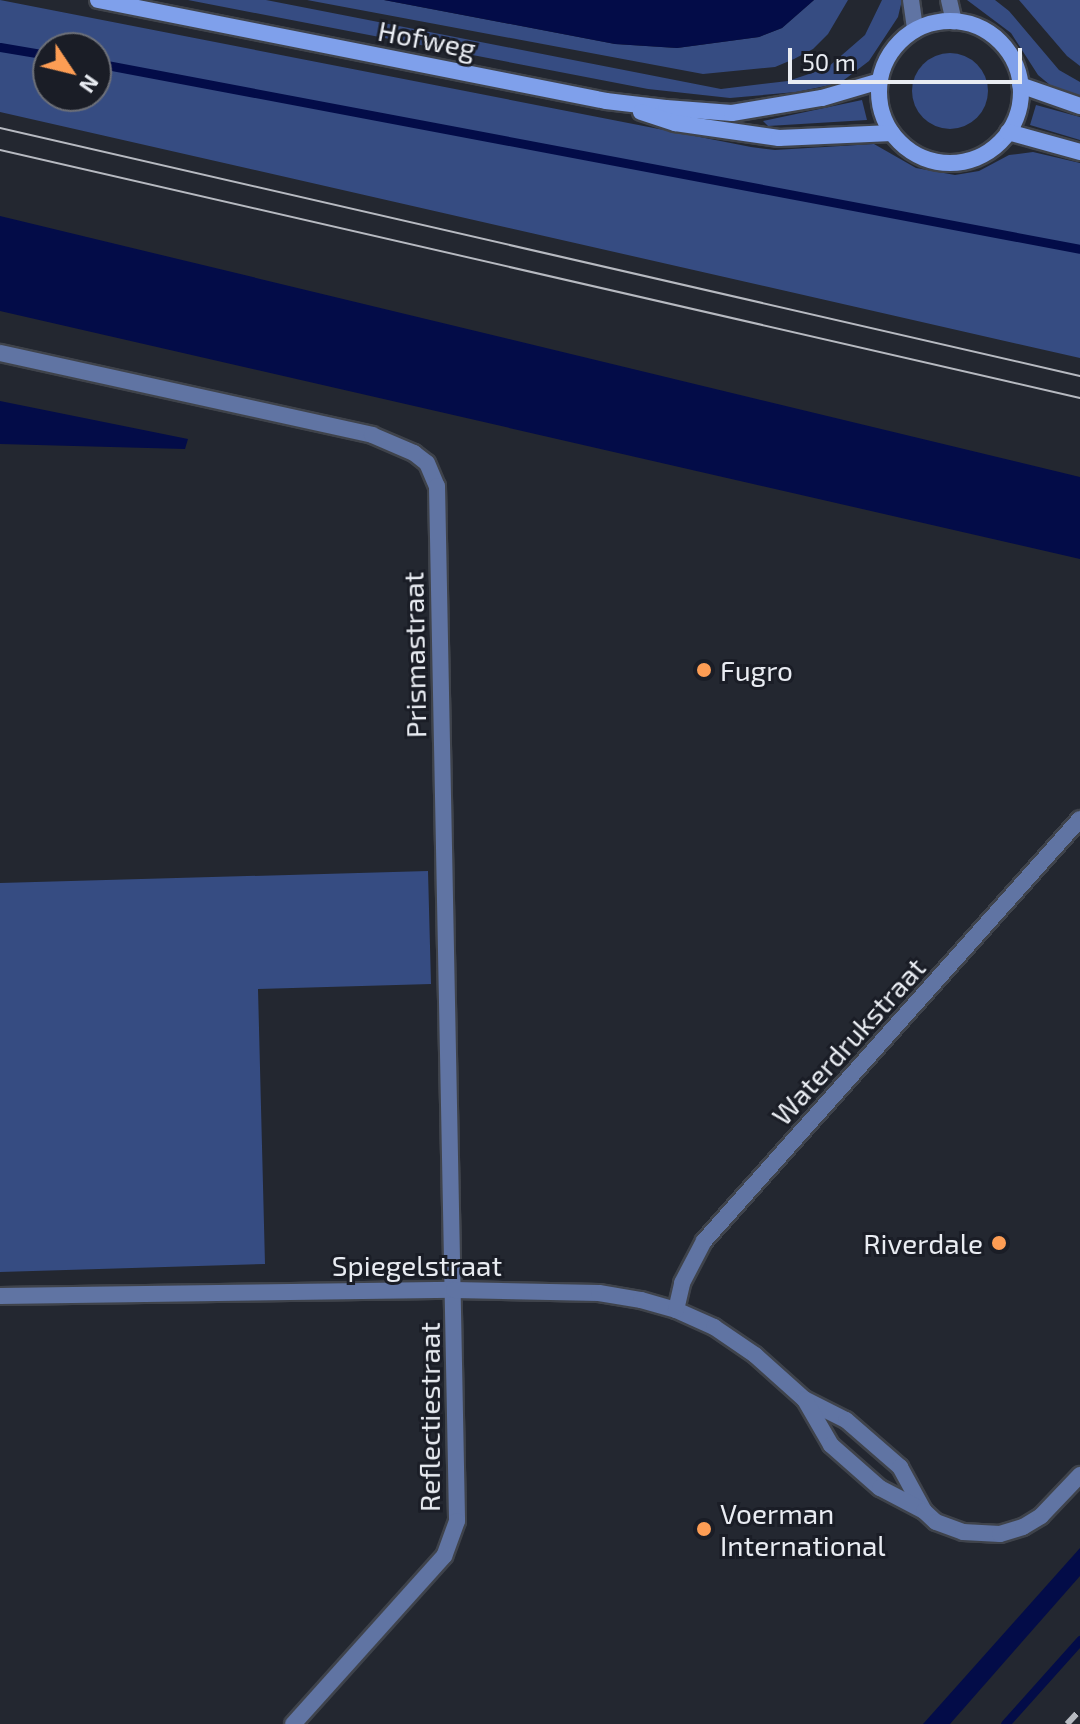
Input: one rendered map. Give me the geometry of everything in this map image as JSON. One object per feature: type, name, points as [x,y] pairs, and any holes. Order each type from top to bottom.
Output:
[{"type":"main road","name":"Hofweg","points":[[98,0],[606,101],[732,113],[822,98],[880,81]]},
{"type":"main road","points":[[954,21],[982,28],[1004,46],[1018,71],[1020,85],[1016,116],[999,142],[974,159],[943,163],[914,154],[892,133],[881,108],[880,81],[892,51],[915,30],[954,21]]},
{"type":"main road","points":[[1020,85],[1080,106]]},
{"type":"main road","name":"Hofweg","points":[[606,101],[675,123],[736,134],[779,138],[892,133]]},
{"type":"main road","points":[[1008,132],[1080,152]]},
{"type":"street","points":[[911,0],[915,30]]},
{"type":"street","points":[[949,0],[954,21]]},
{"type":"street","name":"Prismastraat","points":[[0,353],[372,435],[398,444],[427,463],[437,486],[454,1290]]},
{"type":"street","name":"Waterdrukstraat","points":[[676,1310],[682,1283],[704,1241],[1080,819]]},
{"type":"street","name":"Spiegelstraat","points":[[0,1296],[454,1290],[599,1293],[676,1310],[714,1327],[755,1355],[804,1399],[840,1453],[880,1488],[924,1511]]},
{"type":"street","name":"Reflectiestraat","points":[[293,1724],[444,1556],[451,1538],[457,1521],[454,1290]]},
{"type":"street","name":"Spiegelstraat","points":[[804,1399],[846,1420],[900,1467],[924,1511]]},
{"type":"street","points":[[924,1511],[936,1522],[963,1532],[1000,1534],[1023,1527],[1041,1516],[1080,1475]]},
{"type":"shaded area","points":[[0,0],[751,147],[775,150],[874,144],[916,168],[955,175],[979,171],[1009,155],[1033,152],[1080,163],[1080,358],[0,112]]},
{"type":"shaded area","points":[[188,0],[266,0],[721,89],[788,81],[827,68],[865,35],[882,0],[902,0],[898,17],[869,61],[840,83],[796,92],[730,98],[648,89]]},
{"type":"shaded area","points":[[307,0],[384,0],[615,44],[677,48],[759,37],[782,28],[814,0],[848,0],[828,34],[813,49],[794,59],[775,67],[703,74]]},
{"type":"shaded area","points":[[384,0],[814,0],[782,28],[759,37],[677,48],[615,44]]},
{"type":"shaded area","points":[[967,0],[995,0],[1009,11],[1059,70],[1080,82],[1080,96],[1050,85],[1038,75],[1011,33]]},
{"type":"shaded area","points":[[1019,0],[1080,0],[1080,66],[1067,56]]},
{"type":"shaded area","points":[[950,53],[965,56],[977,64],[985,76],[988,91],[985,106],[977,118],[965,126],[950,129],[935,126],[923,118],[915,106],[912,91],[915,76],[923,64],[935,56]]},
{"type":"shaded area","points":[[862,100],[867,120],[768,126],[763,121]]},
{"type":"shaded area","points":[[1036,105],[1080,117],[1080,140],[1030,125]]},
{"type":"shaded area","points":[[0,216],[1080,477],[1080,559],[0,311]]},
{"type":"shaded area","points":[[0,401],[188,439],[185,449],[0,444]]},
{"type":"shaded area","points":[[428,871],[431,984],[258,989],[265,1264],[0,1272],[0,883]]},
{"type":"shaded area","points":[[1080,1548],[1080,1576],[950,1724],[923,1724]]},
{"type":"waterway","points":[[0,47],[32,52]]},
{"type":"waterway","points":[[112,66],[1080,249]]},
{"type":"waterway","points":[[1005,1724],[1080,1640]]},
{"type":"tram line","points":[[0,128],[1080,376]]},
{"type":"tram line","points":[[0,150],[1080,398]]},
{"type":"railway","points":[[1067,1724],[1080,1710]]},
{"type":"place","name":"Fugro","points":[[704,670]]},
{"type":"place","name":"Riverdale","points":[[999,1243]]},
{"type":"place","name":"Voerman International","points":[[704,1529]]}]
